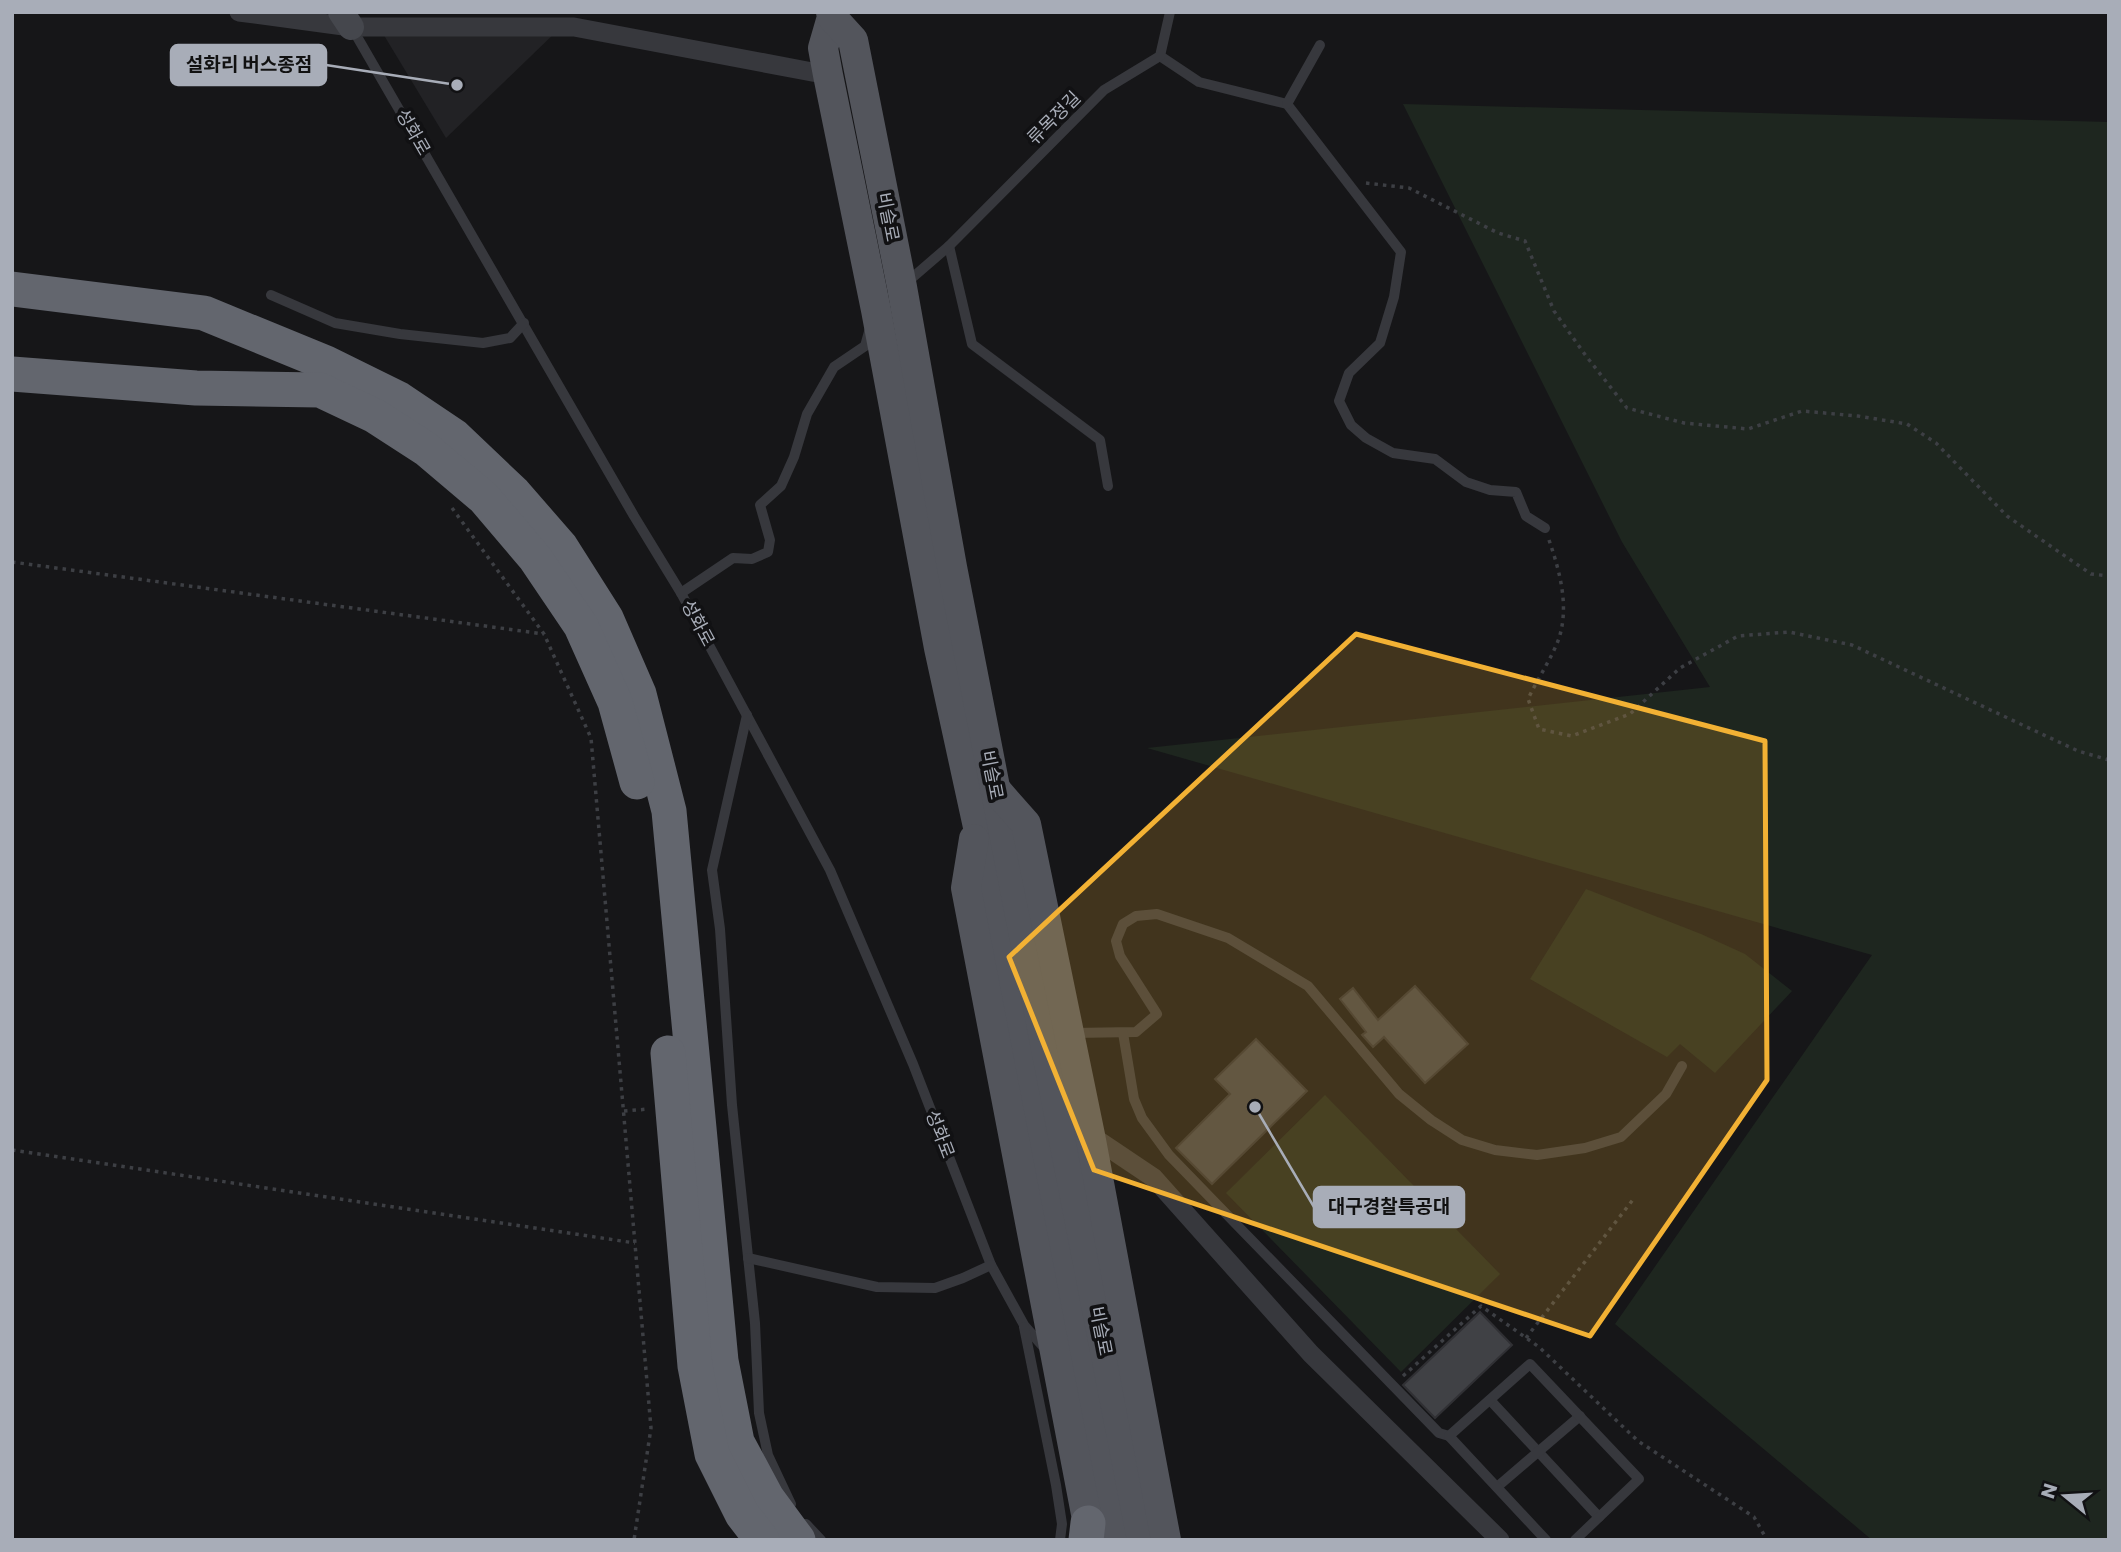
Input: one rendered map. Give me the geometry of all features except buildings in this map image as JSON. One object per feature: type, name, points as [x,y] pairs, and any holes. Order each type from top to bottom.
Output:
[{"type":"highway","points":[[12,289],[204,313],[326,363],[399,399],[454,436],[514,493],[561,547],[606,618],[639,694],[669,811],[721,1361],[737,1442],[767,1498],[798,1523]]},
{"type":"highway","points":[[12,374],[196,388],[320,390],[374,416],[426,449],[484,498],[534,558],[581,626],[615,702],[645,811],[695,1366],[712,1454],[742,1514],[762,1540]]},
{"type":"main road","name":"비슬로","points":[[831,15],[823,48],[828,75],[889,298],[952,566],[995,788],[1089,1536]]},
{"type":"main road","name":"비슬로","points":[[831,15],[853,40],[939,648],[977,824],[1019,965],[1142,1540]]},
{"type":"main road","points":[[995,788],[1026,824],[1090,1135],[1166,1540]]},
{"type":"main road","points":[[977,824],[966,888],[1089,1536]]},
{"type":"street","points":[[239,12],[346,20],[574,27],[828,75]]},
{"type":"street","points":[[1090,1135],[1154,1178],[1311,1354],[1500,1540]]},
{"type":"lane","points":[[1170,12],[1160,56],[1199,82],[1287,104],[1401,252],[1394,297],[1380,343],[1349,373],[1339,401],[1351,425],[1366,438],[1392,453],[1435,459],[1466,482],[1490,490],[1516,492],[1526,516],[1545,528]]},
{"type":"lane","name":"성화로","points":[[346,20],[681,593],[830,870],[913,1064],[992,1265],[1024,1325]]},
{"type":"lane","points":[[1287,104],[1320,45]]},
{"type":"lane","name":"류목정길","points":[[889,298],[949,246],[1104,90],[1160,56]]},
{"type":"lane","points":[[949,246],[972,344],[1100,440],[1108,486]]},
{"type":"lane","points":[[271,295],[335,323],[483,343],[510,338],[524,323]]},
{"type":"lane","points":[[681,593],[733,558],[752,559],[768,552],[770,540],[760,505],[781,486],[807,414],[834,367],[864,346],[889,298]]},
{"type":"lane","points":[[747,715],[712,870],[720,929],[732,1105],[755,1323],[759,1413],[768,1455],[798,1523],[821,1540]]},
{"type":"lane","points":[[1069,1033],[1136,1032],[1157,1014],[1120,956],[1116,941],[1123,924],[1136,916],[1157,914],[1228,938],[1308,986],[1398,1094],[1462,1140],[1495,1150],[1537,1155],[1585,1148],[1621,1137],[1666,1094],[1682,1066]]},
{"type":"lane","points":[[1123,1033],[1134,1099],[1142,1118],[1169,1155],[1439,1433],[1449,1436],[1546,1540]]},
{"type":"lane","points":[[748,1258],[877,1287],[935,1288],[992,1265]]},
{"type":"lane","points":[[1024,1325],[1058,1363]]},
{"type":"lane","points":[[1024,1325],[1062,1524],[1089,1536]]},
{"type":"lane","points":[[1449,1436],[1530,1364],[1639,1479],[1575,1540]]},
{"type":"lane","points":[[1490,1400],[1599,1517]]},
{"type":"lane","points":[[1497,1487],[1580,1416]]},
{"type":"path","points":[[1346,180],[1409,188],[1497,233],[1525,241],[1554,312],[1628,408],[1684,424],[1748,429],[1802,411],[1907,424],[1936,443],[2007,516],[2091,574],[2109,576]]},
{"type":"path","points":[[450,505],[544,634],[591,738],[651,1428],[634,1540]]},
{"type":"path","points":[[1545,528],[1556,562],[1564,605],[1558,640],[1528,699],[1539,729],[1572,736],[1630,714],[1680,668],[1738,636],[1790,632],[1853,645],[2078,751],[2109,760]]},
{"type":"path","points":[[12,562],[544,634]]},
{"type":"path","points":[[624,1111],[653,1109]]},
{"type":"path","points":[[12,1150],[635,1243]]},
{"type":"path","points":[[1526,1338],[1635,1197]]},
{"type":"highlighted area","points":[[1356,634],[1765,741],[1767,1080],[1590,1336],[1094,1170],[1009,957]]},
{"type":"shaded area","points":[[561,27],[446,138],[382,32]]},
{"type":"shaded area","points":[[1403,104],[2109,122],[2109,1540],[1872,1540],[1615,1324],[1872,955],[1147,748],[1710,687],[1622,542]]},
{"type":"shaded area","points":[[1586,889],[1745,954],[1792,991],[1715,1073],[1680,1044],[1667,1057],[1530,979]]},
{"type":"shaded area","points":[[1325,1095],[1500,1274],[1401,1372],[1226,1193]]},
{"type":"place","name":"설화리 버스종점","points":[[457,85]]},
{"type":"place","name":"대구경찰특공대","points":[[1255,1107]]}]
